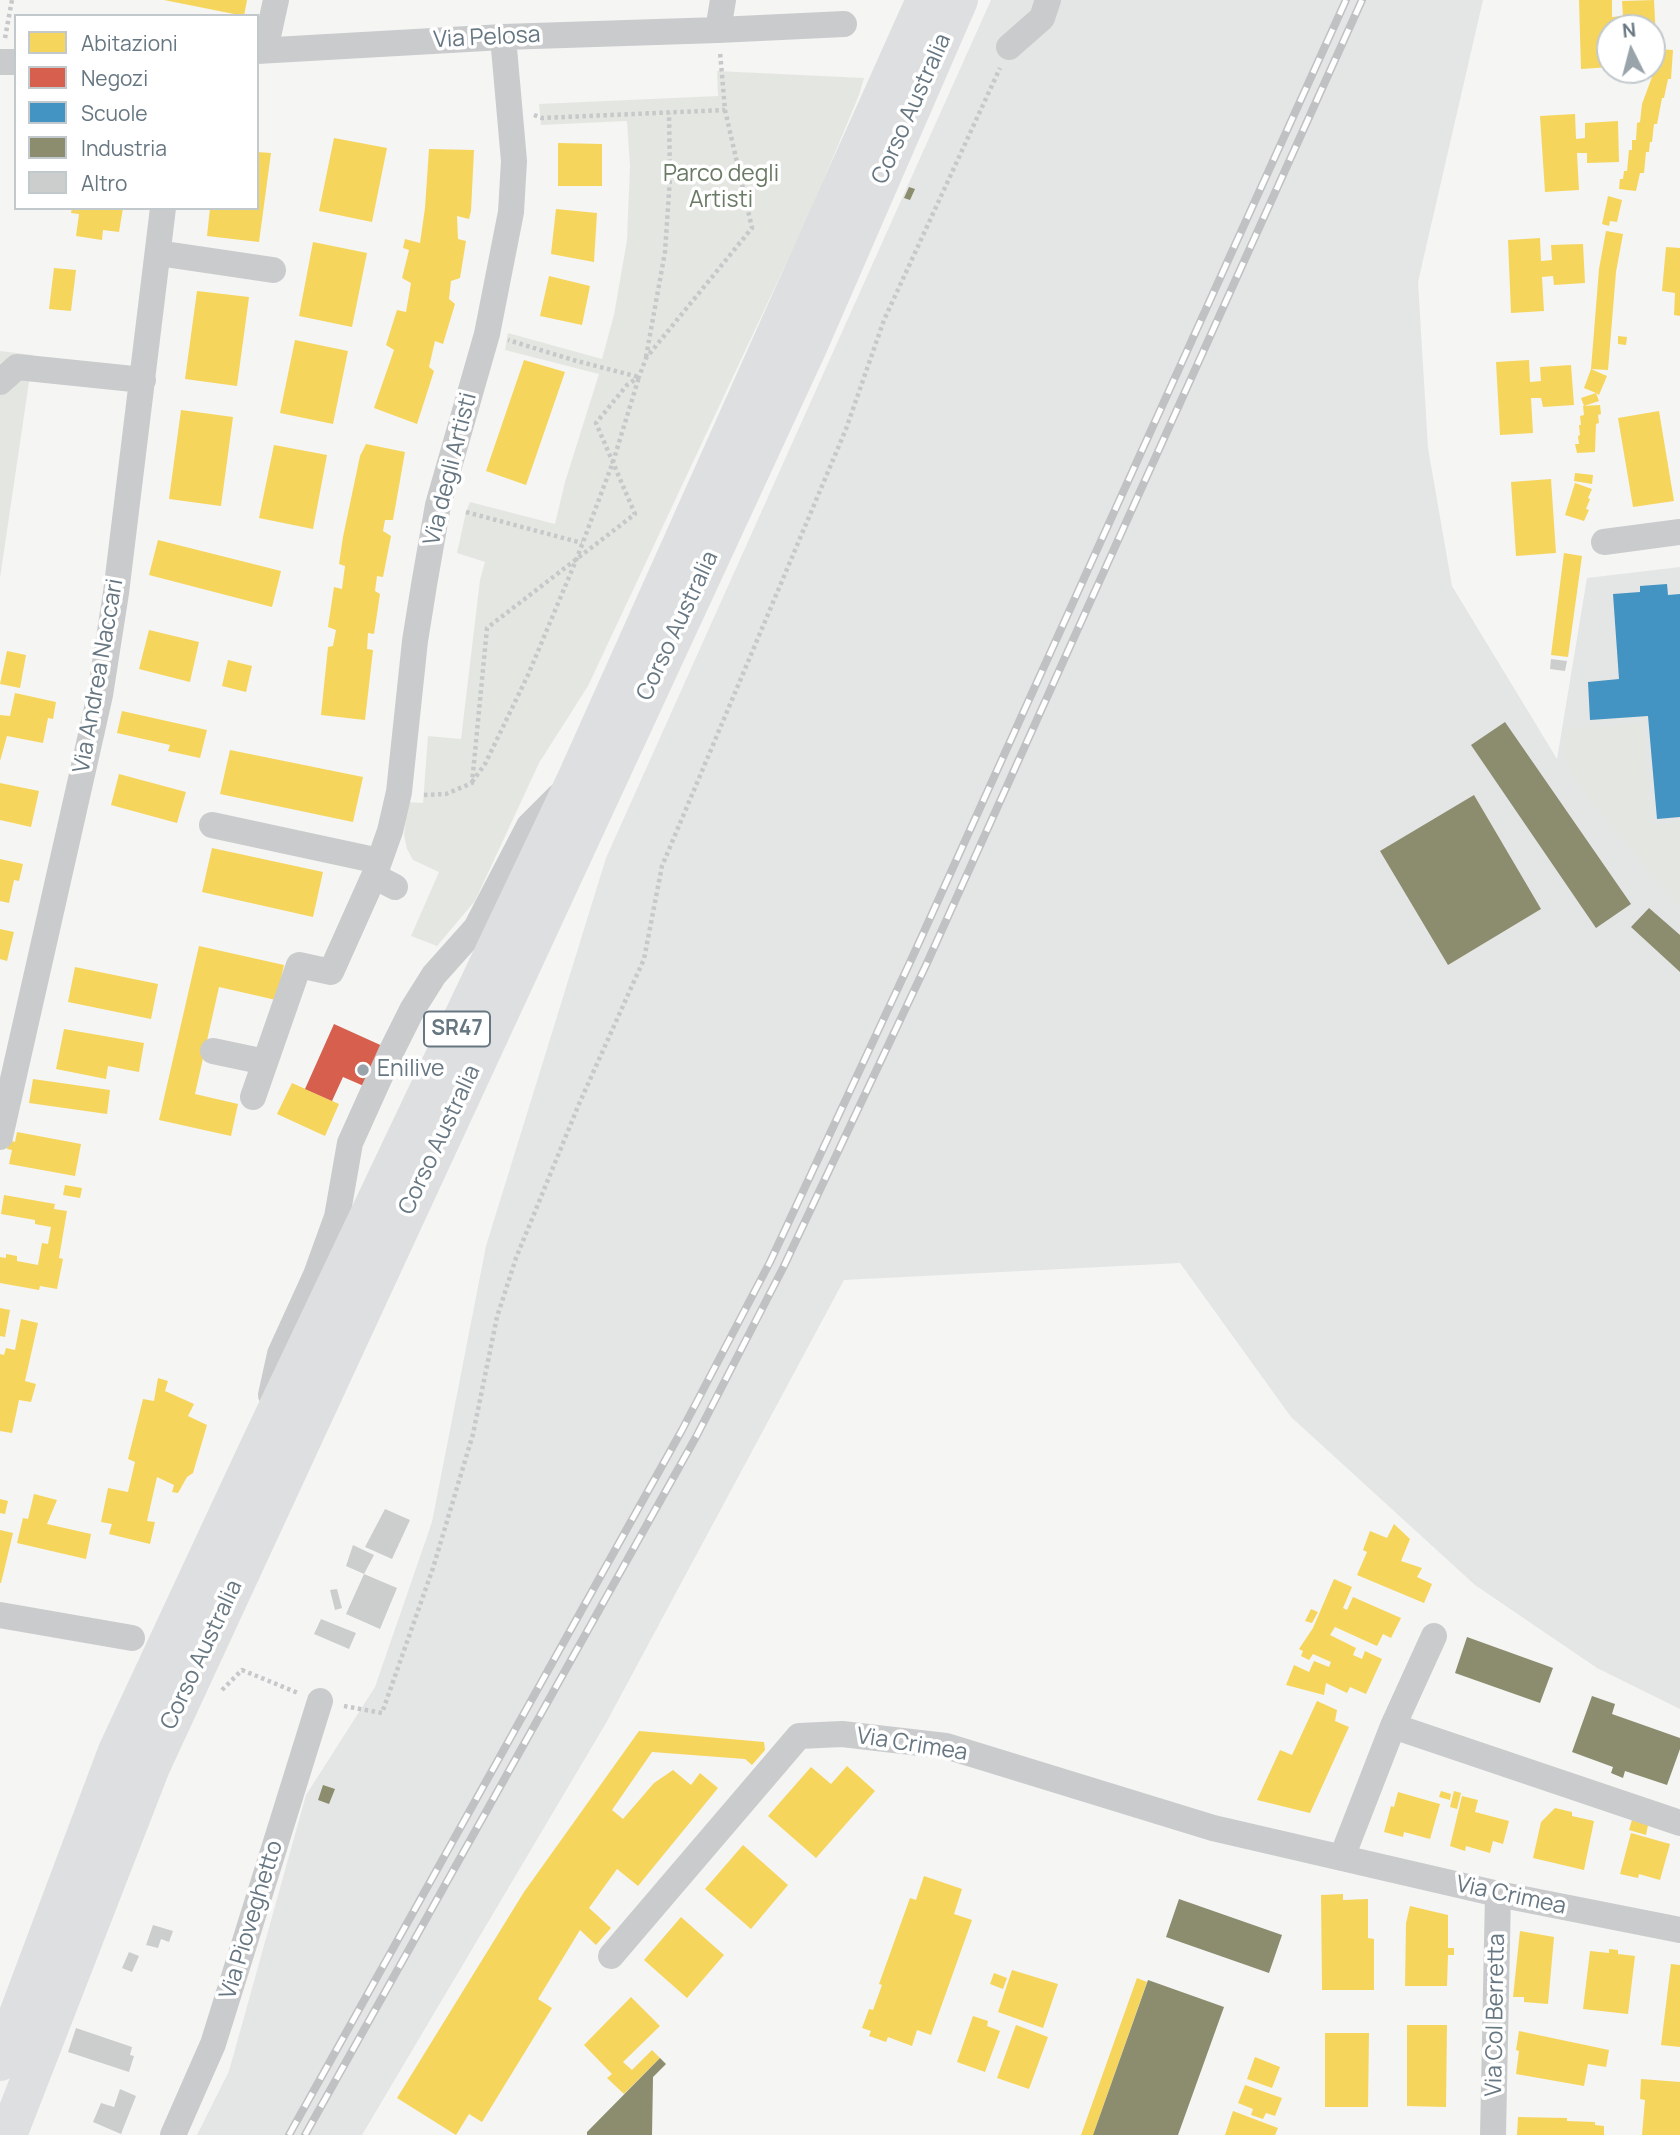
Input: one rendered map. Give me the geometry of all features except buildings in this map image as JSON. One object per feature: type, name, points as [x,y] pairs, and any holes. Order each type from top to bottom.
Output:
[{"type":"highway","points":[[860,143],[904,0]]},
{"type":"highway","name":"Corso Australia","points":[[0,2062],[117,1751],[576,779],[925,0]]},
{"type":"highway","name":"Corso Australia","points":[[8,2135],[150,1767],[809,345],[959,0]]},
{"type":"street","points":[[261,51],[276,0]]},
{"type":"street","points":[[718,30],[723,0]]},
{"type":"street","points":[[1009,47],[1042,18],[1048,0]]},
{"type":"street","name":"Via Pelosa","points":[[261,51],[503,37],[844,23]]},
{"type":"street","name":"Via degli Artisti","points":[[265,1062],[299,965],[331,972],[383,875],[399,792],[415,641],[438,505],[487,334],[511,212],[514,161],[503,37]]},
{"type":"street","name":"Via Andrea Naccari","points":[[0,1137],[100,695],[143,380],[163,210]]},
{"type":"street","points":[[158,253],[273,270]]},
{"type":"street","points":[[0,382],[17,367],[143,380]]},
{"type":"street","points":[[1604,542],[1680,532]]},
{"type":"street","points":[[212,825],[383,875]]},
{"type":"street","points":[[214,1051],[265,1062],[253,1097]]},
{"type":"street","points":[[0,1615],[132,1638]]},
{"type":"street","points":[[1342,1857],[1393,1726],[1434,1636]]},
{"type":"street","name":"Via Pioveghetto","points":[[173,2135],[213,2044],[320,1701]]},
{"type":"street","points":[[1393,1726],[1680,1823]]},
{"type":"street","name":"Via Crimea","points":[[611,1956],[799,1736],[842,1734],[946,1746],[1213,1828],[1498,1894],[1680,1930]]},
{"type":"street","name":"Via Col Berretta","points":[[1493,2135],[1498,1894]]},
{"type":"path","points":[[9,56],[5,37],[12,0]]},
{"type":"path","points":[[646,358],[752,229],[725,110],[718,30]]},
{"type":"path","points":[[242,1670],[320,1701],[382,1713],[433,1568],[473,1434],[497,1317],[516,1258],[579,1104],[644,959],[662,866],[846,429],[884,320],[1009,47]]},
{"type":"path","points":[[509,113],[528,112],[542,118],[725,110]]},
{"type":"path","points":[[424,795],[446,794],[472,783],[485,764],[528,675],[577,558],[613,462],[646,358],[666,252],[670,177],[669,113]]},
{"type":"path","points":[[487,334],[639,377]]},
{"type":"path","points":[[472,783],[487,628],[635,514],[596,423],[626,385],[639,377]]},
{"type":"path","points":[[466,512],[582,543]]},
{"type":"shaded area","points":[[991,0],[1483,0],[1418,282],[1428,448],[1452,586],[1557,759],[1587,578],[1680,567],[1680,1709],[1597,1668],[1475,1585],[1291,1417],[1180,1263],[844,1280],[606,1723],[362,2135],[197,2135],[229,2071],[306,1795],[375,1687],[432,1522],[486,1246],[606,858]]},
{"type":"green space","name":"Parco degli Artisti","points":[[717,71],[864,78],[813,206],[588,686],[539,763],[475,901],[437,946],[411,936],[439,872],[413,860],[404,835],[407,802],[423,803],[428,736],[461,739],[480,580],[485,562],[457,553],[466,512],[470,502],[555,524],[565,482],[599,374],[505,350],[508,333],[602,359],[614,315],[627,240],[630,166],[627,121],[541,125],[539,104],[718,96]]},
{"type":"green space","points":[[0,351],[33,355],[0,578]]},
{"type":"green space","points":[[1642,723],[1651,825],[1680,822],[1680,908],[1590,800],[1563,758],[1566,729]]},
{"type":"railway","points":[[289,2135],[682,1430],[770,1262],[912,958],[1346,0]]},
{"type":"railway","points":[[305,2135],[696,1437],[783,1268],[927,963],[1362,0]]},
{"type":"place","name":"Enilive","points":[[363,1070]]}]
